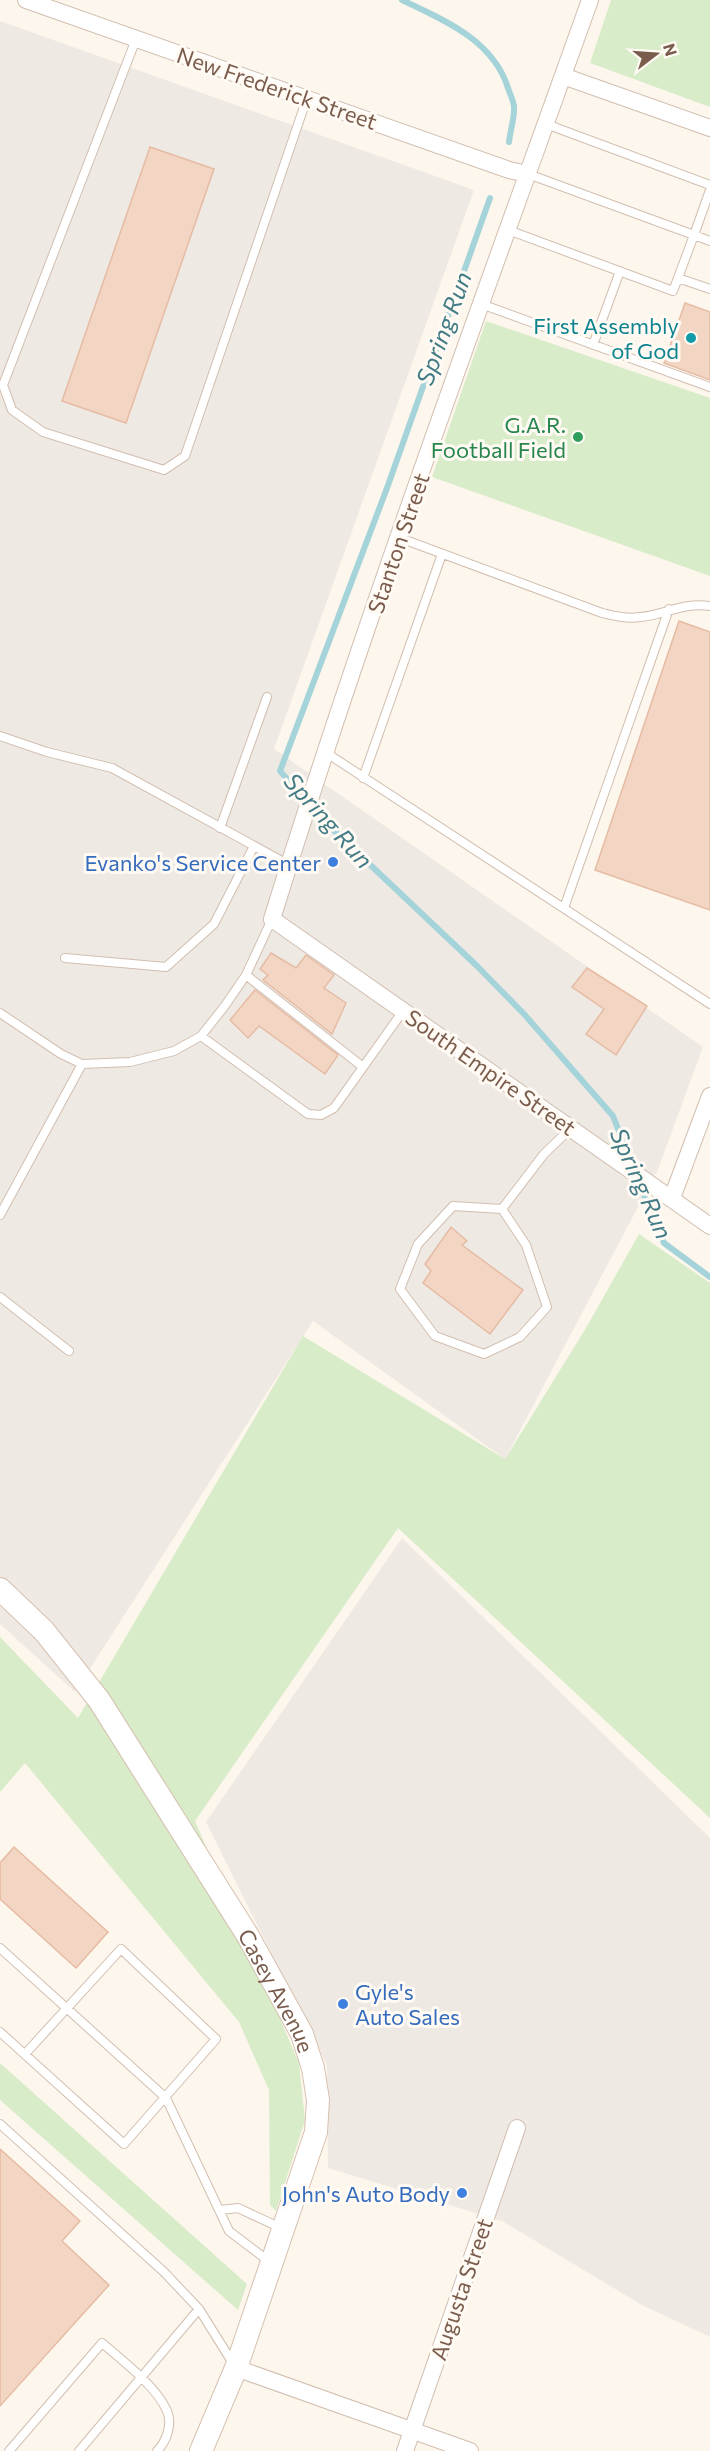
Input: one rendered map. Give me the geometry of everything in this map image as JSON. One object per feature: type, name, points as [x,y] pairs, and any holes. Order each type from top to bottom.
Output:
[{"type":"street","name":"New Frederick Street","points":[[26,0],[509,170],[528,174]]},
{"type":"street","name":"Stanton Street","points":[[272,919],[325,752],[590,0]]},
{"type":"street","points":[[563,76],[710,128]]},
{"type":"street","name":"South Empire Street","points":[[272,919],[710,1226]]},
{"type":"street","points":[[672,1198],[710,1096]]},
{"type":"street","name":"Casey Avenue","points":[[0,1590],[44,1631],[99,1700],[248,1936],[302,2034],[313,2068],[318,2100],[316,2133],[236,2368],[201,2451]]},
{"type":"street","name":"Augusta Street","points":[[405,2451],[517,2128]]},
{"type":"street","points":[[236,2368],[470,2451]]},
{"type":"lane","points":[[136,39],[3,385],[12,410],[43,432],[164,470],[184,456],[307,98]]},
{"type":"lane","points":[[546,124],[710,185]]},
{"type":"lane","points":[[528,174],[710,241]]},
{"type":"lane","points":[[508,230],[673,291],[710,190]]},
{"type":"lane","points":[[593,345],[620,272]]},
{"type":"lane","points":[[678,278],[710,290]]},
{"type":"lane","points":[[481,304],[710,387]]},
{"type":"lane","points":[[400,538],[621,618],[642,617],[669,609],[699,605],[710,606]]},
{"type":"lane","points":[[363,778],[442,554]]},
{"type":"lane","points":[[564,909],[669,609]]},
{"type":"lane","points":[[220,828],[267,697]]},
{"type":"lane","points":[[0,736],[47,752],[112,768],[289,865]]},
{"type":"lane","points":[[325,752],[710,1004]]},
{"type":"lane","points":[[65,958],[166,967],[214,924],[254,846]]},
{"type":"lane","points":[[0,1013],[82,1064],[130,1062],[174,1051],[201,1036],[246,975],[272,919]]},
{"type":"lane","points":[[246,975],[363,1067]]},
{"type":"lane","points":[[201,1036],[308,1114],[321,1115],[334,1108],[403,1010]]},
{"type":"lane","points":[[0,1215],[82,1064]]},
{"type":"lane","points":[[502,1209],[544,1154],[571,1128]]},
{"type":"lane","points":[[453,1206],[502,1209],[526,1245],[546,1307],[520,1337],[484,1354],[435,1336],[400,1289],[418,1244],[453,1206]]},
{"type":"lane","points":[[0,1297],[69,1351]]},
{"type":"lane","points":[[0,1948],[166,2098],[229,2231],[272,2264]]},
{"type":"lane","points":[[0,2032],[124,2144],[216,2039],[121,1948],[25,2054]]},
{"type":"lane","points":[[0,2124],[164,2272],[199,2309],[236,2368]]},
{"type":"lane","points":[[220,2210],[238,2208],[284,2229]]},
{"type":"lane","points":[[79,2451],[199,2309]]},
{"type":"lane","points":[[9,2451],[102,2343],[141,2377],[168,2412],[169,2425],[163,2444],[158,2451]]},
{"type":"shaded area","points":[[0,21],[474,190],[274,749],[703,1047],[658,1169],[505,1459],[313,1321],[75,1692],[0,1624]]},
{"type":"shaded area","points":[[402,1538],[710,1838],[710,2337],[642,2305],[502,2221],[328,2168],[327,2065],[206,1822]]},
{"type":"green space","points":[[611,0],[710,0],[710,107],[590,63]]},
{"type":"green space","name":"G.A.R. Football Field","points":[[486,321],[710,398],[710,576],[432,477]]},
{"type":"green space","points":[[639,1234],[710,1283],[710,1818],[398,1528],[195,1821],[299,2063],[305,2120],[276,2211],[270,2205],[269,2090],[239,2022],[25,1763],[0,1792],[0,1637],[78,1718],[303,1336],[505,1459],[586,1328]]},
{"type":"green space","points":[[0,2063],[247,2284],[238,2310],[0,2100]]},
{"type":"building","points":[[150,147],[214,169],[126,423],[62,401]]},
{"type":"building","name":"First Assembly of God","points":[[685,303],[710,312],[710,380],[664,363]]},
{"type":"building","points":[[679,621],[710,632],[710,910],[595,870]]},
{"type":"building","points":[[271,953],[296,968],[306,955],[334,975],[324,988],[346,1003],[332,1034],[263,980],[268,975],[260,969]]},
{"type":"building","points":[[587,968],[647,1006],[616,1055],[586,1034],[604,1009],[572,987]]},
{"type":"building","points":[[255,990],[338,1055],[325,1074],[259,1026],[248,1038],[230,1020]]},
{"type":"building","points":[[451,1227],[467,1241],[462,1245],[523,1290],[490,1334],[423,1283],[431,1271],[425,1264]]},
{"type":"building","points":[[14,1847],[108,1932],[76,1968],[0,1899],[0,1863]]},
{"type":"building","points":[[0,2149],[80,2221],[62,2241],[109,2285],[0,2406]]},
{"type":"waterway","name":"Spring Run","points":[[402,0],[450,24],[479,44],[491,57],[501,71],[514,104],[509,142]]},
{"type":"waterway","name":"Spring Run","points":[[490,198],[387,488],[280,771],[325,822],[477,966],[524,1014],[613,1116],[632,1165]]},
{"type":"waterway","name":"Spring Run","points":[[638,1180],[664,1243],[710,1277]]},
{"type":"place","name":"First Assembly of God","points":[[691,338]]},
{"type":"place","name":"G.A.R. Football Field","points":[[578,437]]},
{"type":"place","name":"Evanko's Service Center","points":[[333,862]]},
{"type":"place","name":"Gyle's Auto Sales","points":[[343,2004]]},
{"type":"place","name":"John's Auto Body","points":[[462,2193]]}]
